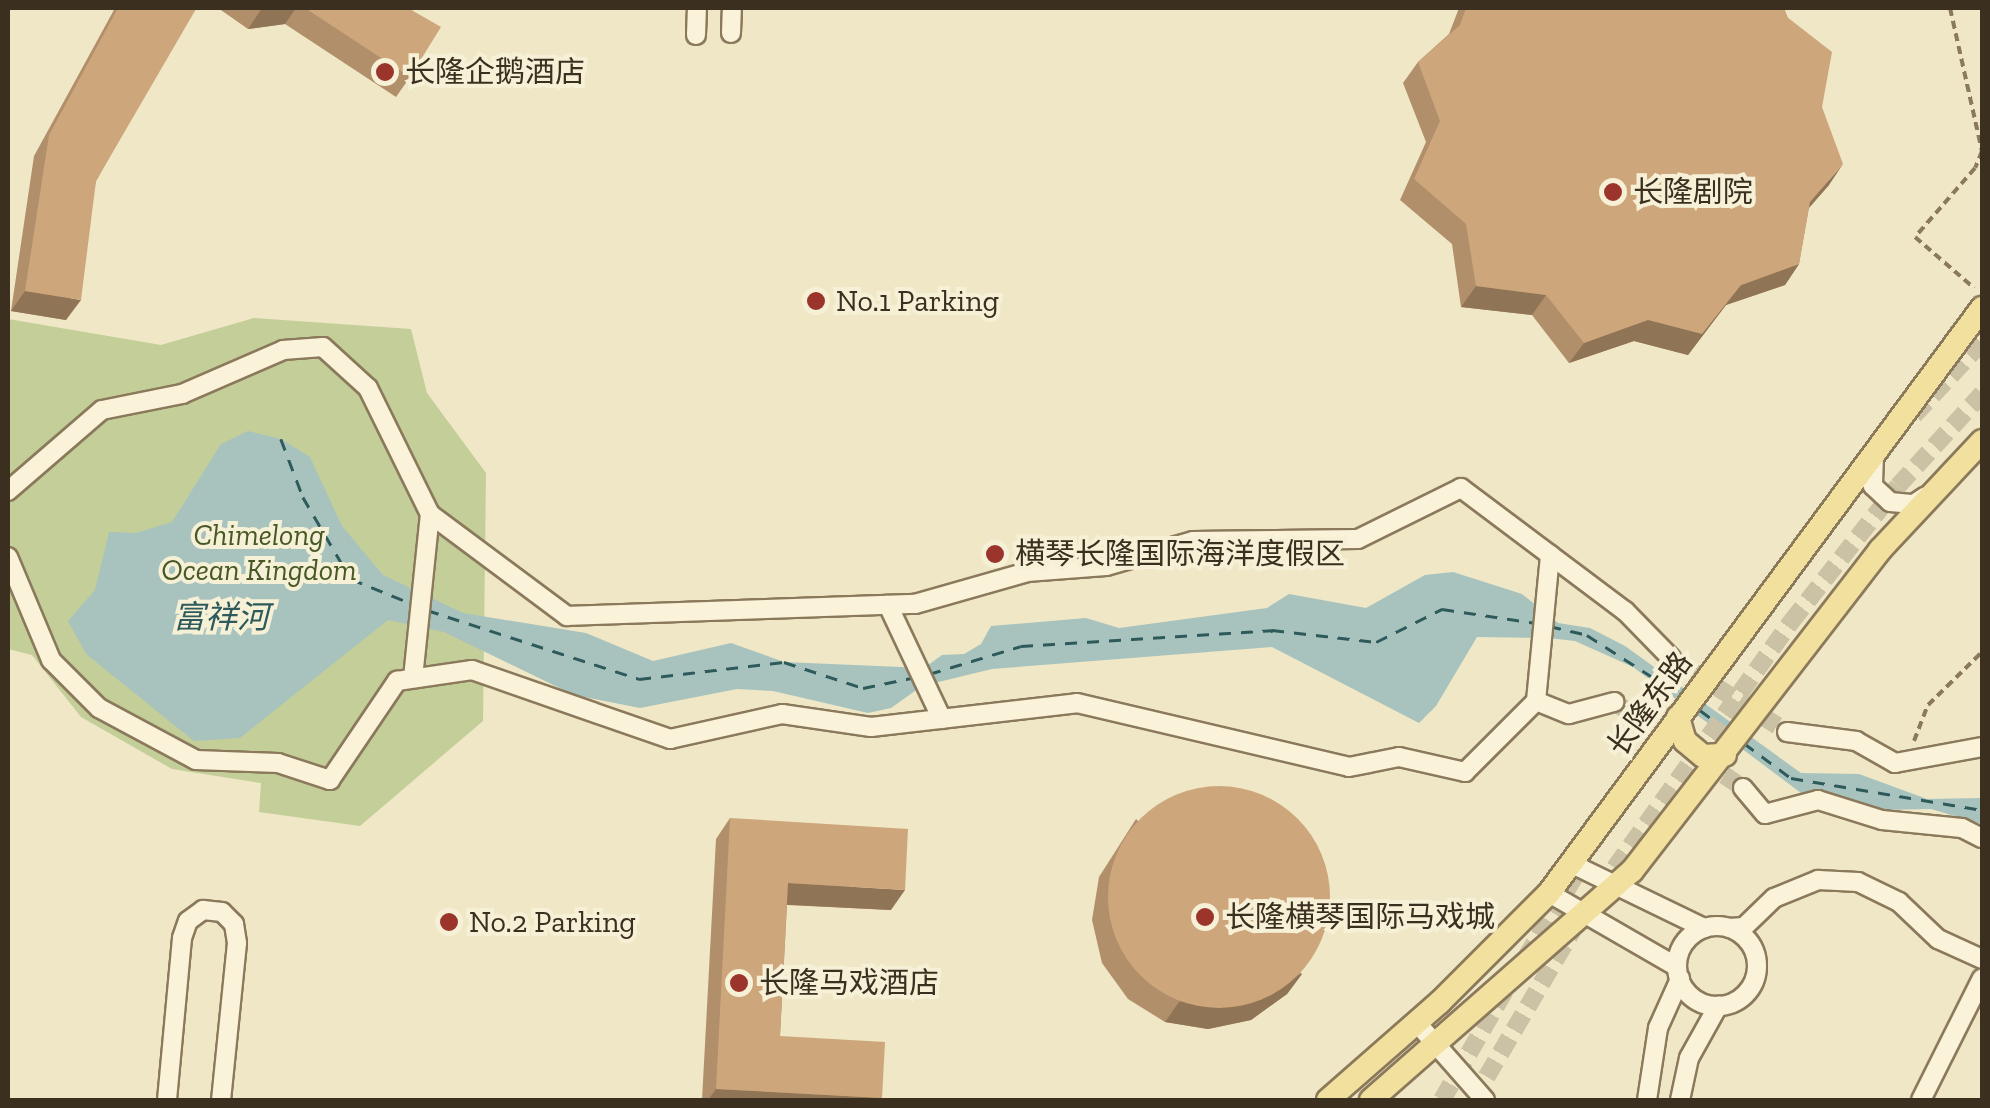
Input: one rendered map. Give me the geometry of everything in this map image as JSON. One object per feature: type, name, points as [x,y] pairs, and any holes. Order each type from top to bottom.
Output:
[{"type":"main road","name":"长隆东路","points":[[1328,1100],[1417,1023],[1549,892],[1982,308]]},
{"type":"main road","points":[[1371,1100],[1617,886],[1725,755],[1880,550],[1982,441]]},
{"type":"main road","points":[[1678,716],[1685,741],[1703,756],[1725,755]]},
{"type":"street","points":[[696,35],[697,8]]},
{"type":"street","points":[[731,33],[732,8]]},
{"type":"street","points":[[8,491],[102,410],[182,394],[283,350],[323,347],[368,388],[430,514],[567,616],[888,605],[1027,572],[1106,566],[1193,541],[1358,540],[1461,488],[1626,612],[1671,658]]},
{"type":"street","points":[[1889,429],[1869,463],[1873,486],[1890,502],[1914,504],[1934,492]]},
{"type":"street","points":[[413,678],[430,514]]},
{"type":"street","points":[[8,557],[52,660],[99,708],[196,760],[278,763],[330,780],[398,680],[472,670],[670,740],[782,714],[871,728],[1076,703],[1350,767],[1399,757],[1465,772],[1536,702],[1550,555]]},
{"type":"street","points":[[888,605],[942,719]]},
{"type":"street","points":[[1536,702],[1569,714],[1614,702]]},
{"type":"street","points":[[1787,732],[1856,741],[1896,763],[1982,746]]},
{"type":"street","points":[[1743,788],[1765,814],[1818,800],[1882,820],[1962,828],[1982,838]]},
{"type":"street","points":[[1572,864],[1704,928],[1744,927],[1774,898],[1818,880],[1858,882],[1899,902],[1938,939],[1982,958]]},
{"type":"street","points":[[1549,892],[1678,973],[1695,998],[1718,1006]]},
{"type":"street","points":[[168,1100],[182,938],[202,910],[222,912],[234,924],[236,943],[221,1100]]},
{"type":"street","points":[[1647,1100],[1654,1041],[1678,973],[1684,943],[1704,928]]},
{"type":"street","points":[[1680,1100],[1689,1058],[1718,1006],[1744,996],[1757,972],[1752,945],[1730,928]]},
{"type":"street","points":[[1920,1100],[1982,978]]},
{"type":"street","points":[[1417,1023],[1485,1100]]},
{"type":"path","points":[[1950,8],[1982,150],[1975,168],[1914,236],[1982,296]]},
{"type":"path","points":[[1918,758],[1914,742],[1928,704],[1982,652]]},
{"type":"green space","name":"Chimelong Ocean Kingdom","points":[[254,318],[411,329],[427,393],[486,473],[483,721],[360,826],[259,812],[261,783],[172,769],[81,717],[32,655],[8,649],[8,319],[161,345]]},
{"type":"water","name":"富祥河","points":[[248,431],[281,439],[310,457],[342,526],[383,575],[463,613],[586,633],[653,661],[731,643],[784,662],[924,668],[942,655],[964,654],[981,644],[991,626],[1086,618],[1119,628],[1267,608],[1289,594],[1366,608],[1425,575],[1453,572],[1522,594],[1558,623],[1590,628],[1625,646],[1801,773],[1859,774],[1927,799],[1982,798],[1982,824],[1931,809],[1879,810],[1826,793],[1805,796],[1633,667],[1575,641],[1548,638],[1477,637],[1436,706],[1419,723],[1272,647],[992,669],[922,686],[891,708],[868,713],[773,691],[737,689],[640,708],[574,695],[444,632],[388,620],[240,738],[194,741],[86,654],[68,621],[95,590],[109,532],[136,533],[172,522],[221,444]]},
{"type":"building","points":[[118,8],[196,9],[96,181],[81,300],[25,291],[49,135]]},
{"type":"building","points":[[305,8],[408,8],[441,27],[410,77]]},
{"type":"building","name":"长隆剧院","points":[[1466,8],[1784,8],[1787,17],[1832,52],[1822,107],[1843,164],[1810,202],[1799,264],[1741,285],[1702,334],[1648,320],[1584,343],[1546,295],[1476,286],[1466,224],[1414,179],[1440,121],[1418,62],[1460,25]]},
{"type":"building","name":"长隆横琴国际马戏城","points":[[1219,786],[1262,794],[1298,818],[1322,854],[1330,897],[1322,940],[1298,976],[1262,1000],[1219,1008],[1176,1000],[1140,976],[1116,940],[1108,897],[1116,854],[1140,818],[1176,794]]},
{"type":"building","name":"长隆马戏酒店","points":[[730,818],[908,829],[905,890],[788,883],[780,1036],[885,1042],[882,1098],[716,1089]]},
{"type":"ferry route","points":[[281,439],[303,497],[351,579],[415,605]]},
{"type":"ferry route","points":[[929,674],[1021,646],[1272,630],[1376,642],[1442,609],[1536,623]]},
{"type":"ferry route","points":[[427,610],[639,679],[784,662],[863,688],[916,677]]},
{"type":"ferry route","points":[[1549,626],[1587,635],[1682,696]]},
{"type":"ferry route","points":[[1700,710],[1729,732]]},
{"type":"ferry route","points":[[1744,743],[1791,778],[1982,810]]},
{"type":"tunnel","points":[[1914,415],[1982,342]]},
{"type":"tunnel","points":[[1599,890],[1791,622],[1898,486],[1982,394]]},
{"type":"tunnel","points":[[1671,658],[1787,732]]},
{"type":"tunnel","points":[[1614,702],[1676,743]]},
{"type":"tunnel","points":[[1702,760],[1743,788]]},
{"type":"tunnel","points":[[1525,959],[1581,866]]},
{"type":"tunnel","points":[[1473,1100],[1574,928]]},
{"type":"tunnel","points":[[1442,1100],[1508,985]]},
{"type":"place","name":"长隆企鹅酒店","points":[[385,72]]},
{"type":"place","name":"长隆剧院","points":[[1613,192]]},
{"type":"place","name":"No.1 Parking","points":[[816,301]]},
{"type":"place","name":"横琴长隆国际海洋度假区","points":[[995,554]]},
{"type":"place","name":"长隆横琴国际马戏城","points":[[1205,917]]},
{"type":"place","name":"No.2 Parking","points":[[449,922]]},
{"type":"place","name":"长隆马戏酒店","points":[[739,983]]}]
